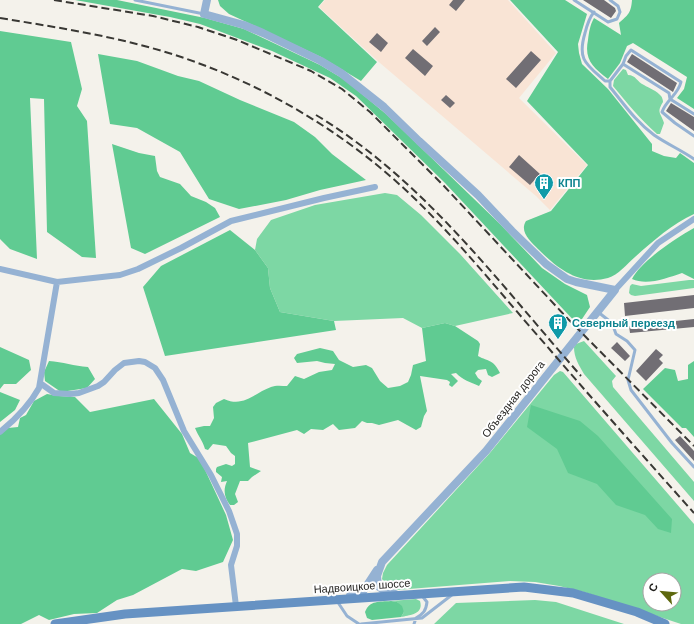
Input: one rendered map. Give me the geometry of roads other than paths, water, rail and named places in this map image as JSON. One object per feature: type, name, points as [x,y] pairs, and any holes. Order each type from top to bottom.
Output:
[{"type":"main road","name":"Надвоицкое шоссе","points":[[55,624],[125,614],[524,587],[572,593],[637,612],[665,624]]},
{"type":"street","points":[[207,0],[204,14],[244,25],[263,33],[322,61],[362,88],[390,112],[478,195],[546,264],[567,279],[615,290]]},
{"type":"street","points":[[0,269],[57,282],[82,280],[128,272],[180,248],[231,221],[324,198],[375,188]]},
{"type":"street","name":"Объездная дорога","points":[[398,595],[386,592],[378,586],[377,576],[382,562],[486,451],[615,290],[658,243],[694,219]]},
{"type":"street","points":[[0,432],[18,416],[37,392],[40,383],[57,282]]},
{"type":"street","points":[[40,383],[54,392],[66,394],[79,393],[89,390],[104,382],[124,363],[139,361],[145,362],[155,368],[163,380],[184,431],[211,474],[229,511],[237,534],[237,546],[231,565],[236,606]]},
{"type":"street","points":[[336,599],[362,593],[382,562]]},
{"type":"lane","points":[[135,0],[204,14]]},
{"type":"lane","points":[[574,0],[608,22],[616,18],[620,12],[618,6],[610,0]]},
{"type":"lane","points":[[594,12],[587,28],[582,52],[589,67],[605,81],[610,81]]},
{"type":"lane","points":[[694,136],[664,114],[663,109],[679,89],[681,82],[631,50],[626,56],[623,64],[610,81],[610,87],[641,124],[656,136],[694,159]]},
{"type":"lane","points":[[623,64],[669,92],[670,99],[694,114]]},
{"type":"lane","points":[[598,311],[612,323],[616,334],[627,341],[636,350],[628,380],[631,390],[672,443],[694,467]]},
{"type":"lane","points":[[336,599],[346,616],[360,624],[422,618],[458,591]]},
{"type":"lane","points":[[414,624],[416,618],[423,614],[427,602],[425,598],[418,594]]},
{"type":"railway","points":[[54,0],[153,16],[198,27],[237,40],[311,71],[342,89],[370,112],[443,185],[568,319],[694,446]]},
{"type":"railway","points":[[0,18],[125,41],[198,63],[284,102],[312,118],[364,154],[411,195],[446,231],[480,268],[600,408],[694,513]]},
{"type":"railway","points":[[316,115],[355,141],[391,170],[426,202],[490,270],[581,376]]},
{"type":"place","name":"КПП","points":[[544,200]]},
{"type":"place","name":"Северный переезд","points":[[558,340]]}]
